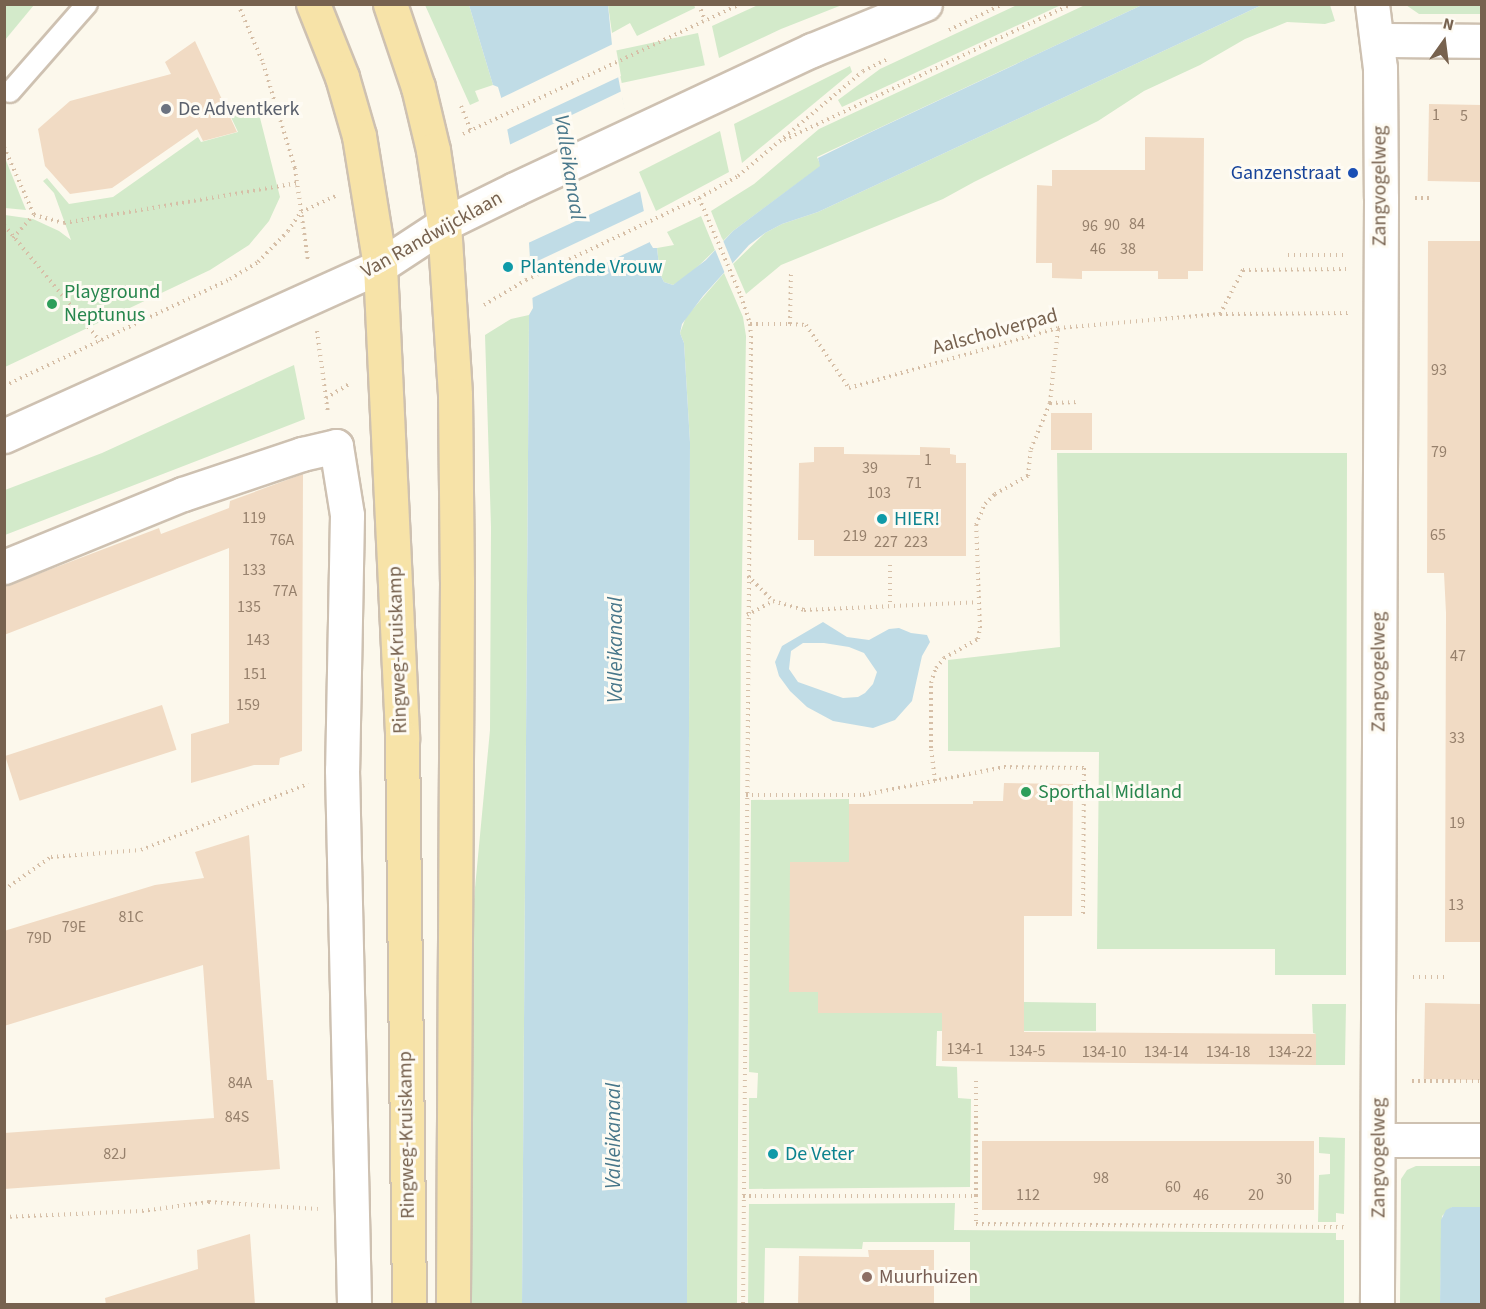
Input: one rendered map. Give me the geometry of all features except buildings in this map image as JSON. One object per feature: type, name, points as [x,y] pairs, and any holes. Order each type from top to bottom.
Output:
[{"type":"main road","name":"Ringweg-Kruiskamp","points":[[314,4],[342,77],[359,136],[380,266],[402,737],[409,1305]]},
{"type":"main road","points":[[390,4],[418,87],[433,150],[444,224],[455,395],[457,581],[453,1305]]},
{"type":"street","name":"Van Randwijcklaan","points":[[4,436],[380,266],[444,224],[515,189],[812,50],[925,4]]},
{"type":"street","name":"Zangvogelweg","points":[[1360,4],[1377,40]]},
{"type":"street","name":"Zangvogelweg","points":[[1372,4],[1377,40],[1381,198],[1377,1305]]},
{"type":"street","points":[[1377,40],[1482,41]]},
{"type":"street","points":[[4,567],[183,494],[302,454],[336,446],[347,515],[342,770],[354,1305]]},
{"type":"street","points":[[1379,1140],[1482,1140]]},
{"type":"lane","points":[[10,92],[87,4]]},
{"type":"lane","points":[[405,4],[415,33],[418,87]]},
{"type":"path","points":[[238,4],[283,124],[297,183],[329,424],[336,446]]},
{"type":"path","points":[[699,4],[705,21]]},
{"type":"path","points":[[499,118],[741,4]]},
{"type":"path","points":[[939,35],[1003,4]]},
{"type":"path","points":[[778,143],[1072,4]]},
{"type":"path","points":[[526,280],[699,198],[738,176],[864,71],[896,56]]},
{"type":"path","points":[[4,147],[34,215]]},
{"type":"path","points":[[34,215],[64,223],[297,183]]},
{"type":"path","points":[[699,198],[741,296],[750,324],[743,1305]]},
{"type":"path","points":[[4,386],[230,279],[258,262],[288,231],[301,212]]},
{"type":"path","points":[[13,238],[34,215]]},
{"type":"path","points":[[4,225],[100,341]]},
{"type":"path","points":[[1288,255],[1349,255]]},
{"type":"path","points":[[1220,314],[1243,270],[1349,269],[1349,280]]},
{"type":"path","points":[[750,324],[790,324],[791,273]]},
{"type":"path","name":"Aalscholverpad","points":[[790,324],[806,326],[849,388],[1058,328],[1220,314],[1350,313],[1350,302]]},
{"type":"path","points":[[935,781],[931,747],[931,683],[936,668],[944,658],[978,639],[980,628],[977,602],[976,525],[985,504],[995,494],[1028,476],[1031,449],[1050,403],[1058,328]]},
{"type":"path","points":[[1050,403],[1079,402]]},
{"type":"path","points":[[890,565],[890,606]]},
{"type":"path","points":[[748,576],[772,601],[784,607],[804,610],[977,602]]},
{"type":"path","points":[[747,615],[772,601]]},
{"type":"path","points":[[746,795],[863,795],[1004,767],[1084,768],[1083,915]]},
{"type":"path","points":[[4,890],[51,857],[141,850],[342,770]]},
{"type":"path","points":[[976,1080],[976,1224],[1378,1227]]},
{"type":"path","points":[[1379,1081],[1482,1081]]},
{"type":"path","points":[[743,1196],[976,1196]]},
{"type":"path","points":[[4,1217],[142,1211],[209,1202],[351,1212]]},
{"type":"green space","points":[[694,4],[695,8],[637,36],[630,23],[612,33],[608,5]]},
{"type":"green space","points":[[4,5],[34,5],[5,40]]},
{"type":"green space","points":[[425,5],[469,5],[493,85],[475,91],[479,101],[470,105]]},
{"type":"green space","points":[[758,5],[842,5],[781,29],[719,58],[712,26]]},
{"type":"green space","points":[[1017,5],[1061,5],[842,107],[838,100],[880,69]]},
{"type":"green space","points":[[1085,5],[1142,5],[817,157],[821,166],[733,231],[723,241],[711,211],[754,184],[819,129]]},
{"type":"green space","points":[[1262,5],[1330,5],[1335,21],[1325,24],[1287,22],[1245,39],[1200,65],[1144,91],[1098,121],[943,199],[781,265],[746,294],[733,264],[765,233],[782,224],[818,212]]},
{"type":"green space","points":[[1406,5],[1481,5],[1481,14],[1419,14]]},
{"type":"green space","points":[[698,33],[705,65],[622,83],[615,51]]},
{"type":"green space","points":[[850,66],[852,72],[742,163],[734,124]]},
{"type":"green space","points":[[257,106],[280,197],[269,221],[249,245],[210,270],[5,367],[5,215],[33,219],[59,231],[71,240],[54,193],[43,181],[47,178],[69,204],[113,197],[198,137],[201,142],[238,132],[230,115]]},
{"type":"green space","points":[[720,131],[729,172],[656,211],[639,172]]},
{"type":"green space","points":[[5,158],[26,210],[5,208]]},
{"type":"green space","points":[[701,216],[715,250],[688,276],[673,285],[664,282],[660,274],[657,248],[674,245],[667,232]]},
{"type":"green space","points":[[724,273],[743,317],[746,336],[741,635],[737,1304],[687,1304],[690,442],[684,343],[680,333],[686,317]]},
{"type":"green space","points":[[529,315],[522,1304],[471,1304],[473,909],[490,730],[491,527],[485,335],[511,319]]},
{"type":"green space","points":[[294,365],[305,419],[5,535],[5,490],[102,453]]},
{"type":"green space","points":[[1057,453],[1347,453],[1346,975],[1275,975],[1275,949],[1097,949],[1099,752],[948,751],[948,660],[1060,647]]},
{"type":"green space","points":[[849,799],[849,862],[790,862],[790,992],[818,992],[818,1012],[1024,1002],[1096,1003],[1096,1031],[937,1031],[936,1066],[957,1067],[958,1098],[971,1099],[970,1187],[749,1189],[749,1098],[757,1098],[758,1073],[749,1072],[751,800]]},
{"type":"green space","points":[[1312,1004],[1346,1004],[1345,1065],[1316,1065],[1316,1034],[1313,1033]]},
{"type":"green space","points":[[1319,1137],[1345,1138],[1344,1214],[1336,1213],[1336,1222],[1318,1222],[1319,1175],[1330,1174],[1330,1154],[1319,1153]]},
{"type":"green space","points":[[1416,1166],[1481,1166],[1481,1207],[1452,1207],[1442,1216],[1440,1304],[1400,1304],[1401,1179],[1407,1170]]},
{"type":"green space","points":[[955,1203],[954,1230],[1336,1233],[1336,1240],[1344,1240],[1344,1304],[970,1304],[970,1242],[863,1242],[862,1249],[765,1248],[764,1304],[748,1304],[749,1204]]},
{"type":"water","name":"Valleikanaal","points":[[469,5],[608,5],[612,45],[650,243],[653,248],[657,248],[660,274],[664,282],[673,285],[706,260],[733,231],[820,166],[818,158],[869,133],[1142,5],[1262,5],[818,212],[782,224],[765,233],[749,245],[703,296],[682,324],[680,333],[684,343],[690,442],[687,1304],[522,1304],[529,315],[533,308],[529,243],[501,97],[498,87],[493,85]]},
{"type":"water","points":[[823,622],[847,637],[869,640],[889,629],[899,628],[911,633],[927,635],[930,642],[922,656],[912,701],[895,720],[873,728],[833,721],[807,707],[790,691],[779,676],[775,662],[782,646]],"holes":[[[803,643],[824,643],[849,647],[864,653],[877,672],[873,684],[858,697],[843,698],[798,682],[789,669],[791,651]]]},
{"type":"water","points":[[1452,1207],[1481,1207],[1481,1304],[1440,1304],[1441,1220],[1446,1210]]},
{"type":"pier","points":[[615,43],[621,76],[504,131],[499,99]]},
{"type":"pier","points":[[624,90],[622,96],[643,190],[526,244],[507,146]]},
{"type":"pier","points":[[646,210],[652,241],[530,299],[527,266]]},
{"type":"pier","points":[[722,238],[734,267],[726,276],[714,247]]},
{"type":"place","name":"De Adventkerk","points":[[166,109]]},
{"type":"place","name":"Ganzenstraat","points":[[1353,173]]},
{"type":"place","name":"Plantende Vrouw","points":[[508,267]]},
{"type":"place","name":"Playground Neptunus","points":[[52,304]]},
{"type":"place","name":"HIER!","points":[[882,519]]},
{"type":"place","name":"Sporthal Midland","points":[[1026,792]]},
{"type":"place","name":"De Veter","points":[[773,1154]]},
{"type":"place","name":"Muurhuizen","points":[[867,1277]]}]
